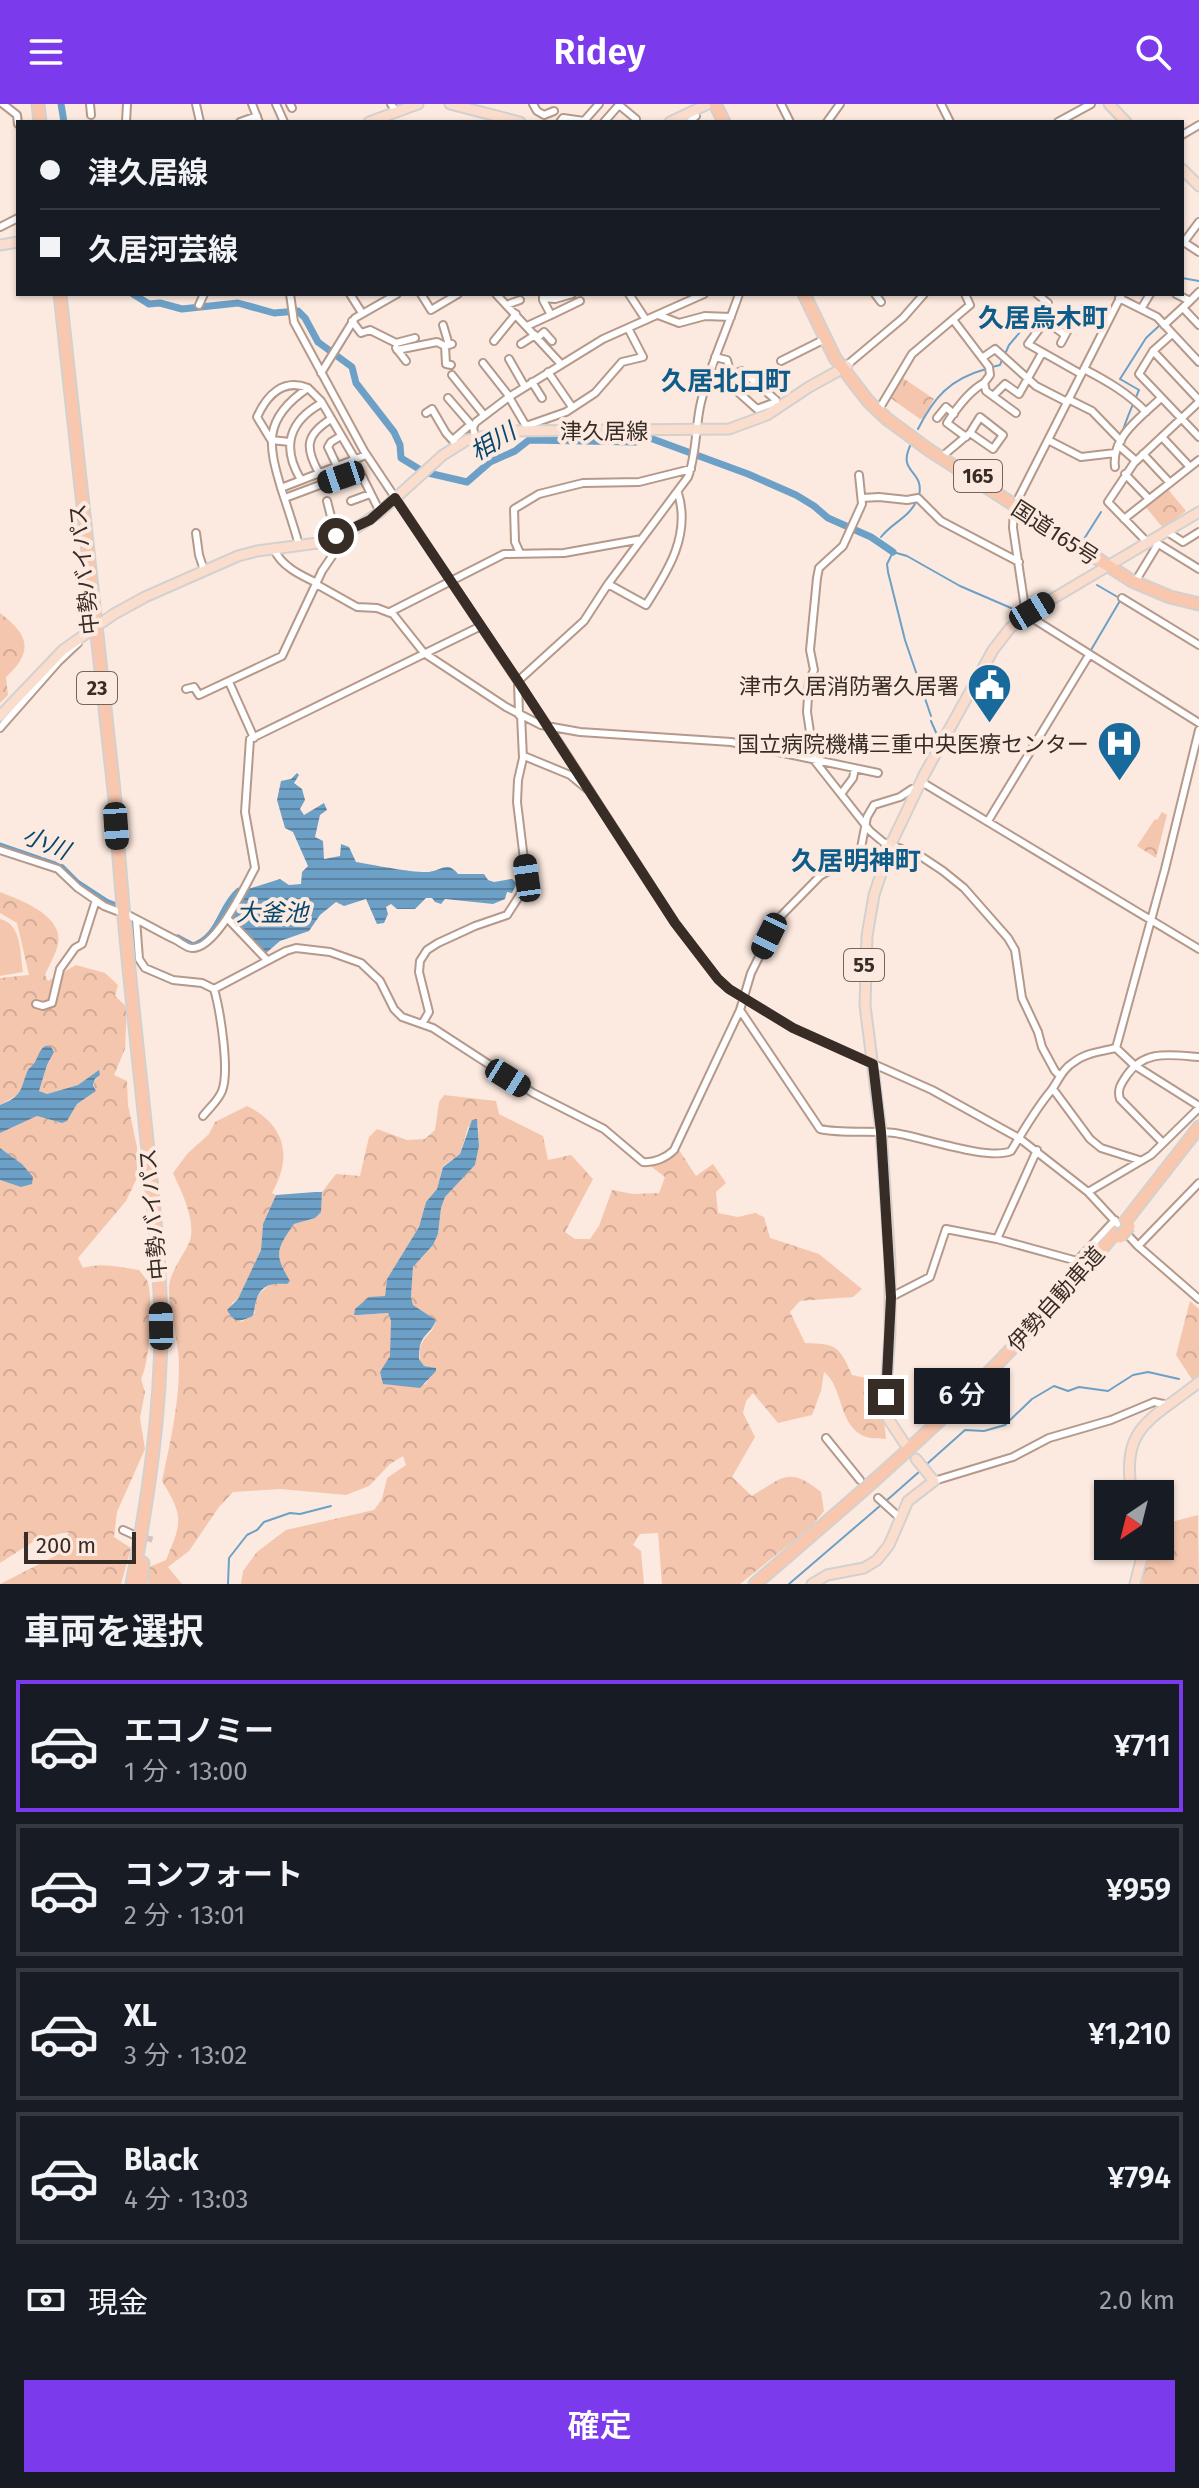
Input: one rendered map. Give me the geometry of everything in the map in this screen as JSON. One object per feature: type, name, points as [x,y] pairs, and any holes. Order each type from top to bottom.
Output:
[{"type":"highway","name":"中勢バイパス","points":[[53,296],[93,628]]},
{"type":"highway","name":"中勢バイパス","points":[[60,296],[151,1169],[161,1326],[150,1487],[131,1584]]},
{"type":"highway","name":"国道165号","points":[[805,296],[825,339],[868,401],[905,434],[1132,581],[1155,591],[1199,601]]},
{"type":"highway","name":"国道165号","points":[[811,296],[845,367],[881,406],[915,434],[1015,504]]},
{"type":"highway","name":"国道165号","points":[[1109,565],[1199,601]]},
{"type":"highway","name":"伊勢自動車道","points":[[1161,1182],[1199,1127]]},
{"type":"highway","name":"伊勢自動車道","points":[[755,1584],[856,1496],[1017,1344],[1199,1137]]},
{"type":"highway","name":"伊勢自動車道","points":[[765,1584],[972,1398],[1031,1337],[1121,1227]]},
{"type":"highway","points":[[141,1584],[150,1487]]},
{"type":"main road","points":[[374,120],[394,108],[418,104]]},
{"type":"main road","points":[[450,104],[510,120]]},
{"type":"main road","points":[[675,120],[712,104]]},
{"type":"main road","points":[[1109,104],[1124,120]]},
{"type":"main road","name":"津久居線","points":[[0,724],[42,670],[93,628],[145,597],[238,556],[299,545],[363,524],[473,430],[729,429],[754,421],[845,367]]},
{"type":"main road","points":[[1109,565],[1199,512]]},
{"type":"main road","name":"55","points":[[905,1444],[889,1420],[885,1402],[891,1297],[881,1132],[865,1005],[864,963],[874,895],[891,844],[918,786],[993,650],[1010,628],[1028,614],[1109,565]]},
{"type":"main road","points":[[1129,1480],[1127,1468],[1134,1441],[1143,1426],[1199,1382]]},
{"type":"main road","points":[[812,1584],[827,1575],[864,1568],[877,1560],[889,1545],[908,1501],[934,1481],[916,1459]]},
{"type":"main road","points":[[1135,1584],[1141,1560]]},
{"type":"street","points":[[3,104],[17,115],[18,120]]},
{"type":"street","points":[[90,104],[91,115]]},
{"type":"street","points":[[252,104],[258,119]]},
{"type":"street","points":[[493,115],[496,104]]},
{"type":"street","points":[[533,104],[544,115],[552,108]]},
{"type":"street","points":[[585,120],[599,104]]},
{"type":"street","points":[[606,120],[618,104],[636,119]]},
{"type":"street","points":[[830,104],[835,112]]},
{"type":"street","points":[[829,120],[840,104]]},
{"type":"street","points":[[1062,120],[1091,104]]},
{"type":"street","points":[[691,120],[696,116]]},
{"type":"street","points":[[1184,241],[1199,222]]},
{"type":"street","points":[[1164,325],[1199,292]]},
{"type":"street","points":[[199,305],[203,296]]},
{"type":"street","points":[[290,296],[294,322],[366,455],[548,726],[675,923],[718,979],[793,1028],[932,1090],[1019,1138],[1088,1192],[1138,1246],[1199,1299]]},
{"type":"street","points":[[351,296],[362,313]]},
{"type":"street","points":[[322,370],[352,321],[393,296]]},
{"type":"street","points":[[422,296],[431,310],[455,296]]},
{"type":"street","points":[[498,296],[561,364]]},
{"type":"street","points":[[543,296],[555,299],[565,296]]},
{"type":"street","points":[[543,296],[551,315]]},
{"type":"street","points":[[630,296],[646,320]]},
{"type":"street","points":[[448,398],[473,430],[484,415],[509,397],[603,339],[700,296]]},
{"type":"street","points":[[518,681],[584,621],[608,584],[678,493],[691,469],[707,378],[738,296]]},
{"type":"street","points":[[876,296],[881,302]]},
{"type":"street","points":[[845,367],[903,318],[922,296]]},
{"type":"street","points":[[881,406],[912,354],[970,305],[966,296]]},
{"type":"street","points":[[1039,296],[1048,303]]},
{"type":"street","points":[[1053,296],[1045,307],[1051,313],[1028,344],[1110,382],[1146,412]]},
{"type":"street","points":[[1199,362],[1157,317],[1120,296],[1015,504],[1013,528],[1028,614],[1199,723]]},
{"type":"street","points":[[1141,309],[1149,296]]},
{"type":"street","points":[[1180,296],[1190,301]]},
{"type":"street","points":[[506,305],[520,300]]},
{"type":"street","points":[[527,326],[580,301]]},
{"type":"street","points":[[1183,308],[1199,325]]},
{"type":"street","points":[[494,341],[516,314]]},
{"type":"street","points":[[658,315],[679,323],[705,316],[731,317]]},
{"type":"street","points":[[1045,320],[1065,335]]},
{"type":"street","points":[[352,321],[361,333],[370,330],[393,342],[406,361]]},
{"type":"street","points":[[945,454],[968,435],[980,417],[1003,435],[993,449],[968,435],[947,423],[984,383],[990,372],[954,321]]},
{"type":"street","points":[[443,325],[449,345],[446,364],[451,365]]},
{"type":"street","points":[[483,363],[509,397],[526,429],[595,393],[622,362],[643,357],[628,328]]},
{"type":"street","points":[[1061,343],[1069,328]]},
{"type":"street","points":[[521,344],[544,332],[552,341]]},
{"type":"street","points":[[1172,334],[1153,351],[1139,374],[1199,437]]},
{"type":"street","points":[[393,342],[415,338]]},
{"type":"street","points":[[781,361],[825,339]]},
{"type":"street","points":[[397,350],[437,342],[449,345]]},
{"type":"street","points":[[982,358],[995,349],[1039,388],[1092,411],[1136,461]]},
{"type":"street","points":[[1153,351],[1199,401],[1136,461],[1108,502],[1152,542],[1199,569]]},
{"type":"street","points":[[993,396],[1005,384],[1019,394],[1042,353]]},
{"type":"street","points":[[715,357],[727,360],[731,375],[729,384],[757,409],[776,402],[742,371],[731,375]]},
{"type":"street","points":[[509,359],[525,387]]},
{"type":"street","points":[[548,372],[572,407]]},
{"type":"street","points":[[452,375],[484,415]]},
{"type":"street","points":[[532,382],[542,398]]},
{"type":"street","points":[[984,383],[986,391],[1016,413]]},
{"type":"street","points":[[301,480],[292,463],[290,442],[300,419],[322,402],[327,385]]},
{"type":"street","points":[[271,440],[257,417],[268,398],[284,386],[308,388],[322,402],[380,512]]},
{"type":"street","points":[[299,545],[271,457],[271,440],[285,408],[308,388]]},
{"type":"street","points":[[1115,467],[1115,447],[1119,441],[1161,398]]},
{"type":"street","points":[[937,418],[946,407],[954,414]]},
{"type":"street","points":[[426,413],[432,409],[446,433],[456,442]]},
{"type":"street","points":[[319,473],[310,457],[310,440],[318,428],[331,419]]},
{"type":"street","points":[[337,466],[328,447],[341,436]]},
{"type":"street","points":[[1162,437],[1190,467]]},
{"type":"street","points":[[271,440],[290,442]]},
{"type":"street","points":[[1048,440],[1081,457],[1115,453]]},
{"type":"street","points":[[1143,454],[1170,483]]},
{"type":"street","points":[[281,488],[366,455]]},
{"type":"street","points":[[1124,519],[1199,460]]},
{"type":"street","points":[[520,553],[515,542],[514,509],[539,494],[583,483],[639,482],[691,469]]},
{"type":"street","points":[[1125,474],[1149,499]]},
{"type":"street","points":[[859,475],[862,504],[843,546],[819,568],[817,578],[810,650],[814,670],[809,681],[807,712],[814,760],[866,827],[883,842],[922,857],[943,871],[964,888],[1008,938],[1015,950],[1022,998],[1044,1052],[1060,1076]]},
{"type":"street","points":[[285,498],[341,477],[343,484],[362,477]]},
{"type":"street","points":[[608,584],[646,605],[674,560],[683,510],[678,493]]},
{"type":"street","points":[[351,501],[370,494]]},
{"type":"street","points":[[862,498],[918,498],[941,521],[1019,562]]},
{"type":"street","points":[[186,689],[194,687],[199,695],[282,656],[316,583],[343,540],[327,501]]},
{"type":"street","points":[[1166,531],[1183,542],[1199,532]]},
{"type":"street","points":[[196,533],[204,570]]},
{"type":"street","points":[[274,548],[275,554],[291,570],[357,607],[390,612],[501,555],[560,553],[642,539]]},
{"type":"street","points":[[1138,577],[1152,542]]},
{"type":"street","points":[[1122,598],[1199,645]]},
{"type":"street","points":[[390,612],[424,653],[520,715],[548,726],[580,732],[731,742],[878,773]]},
{"type":"street","points":[[126,914],[193,948],[206,944],[228,919],[256,866],[245,812],[250,739],[481,626]]},
{"type":"street","points":[[0,724],[78,643]]},
{"type":"street","points":[[988,821],[1089,655]]},
{"type":"street","points":[[422,1024],[429,1009],[421,986],[419,966],[427,950],[475,926],[509,914],[526,886],[517,802],[524,756],[518,681]]},
{"type":"street","points":[[229,682],[254,738]]},
{"type":"street","points":[[1116,1048],[1199,730]]},
{"type":"street","points":[[524,756],[570,775],[590,791]]},
{"type":"street","points":[[841,794],[853,778],[855,768]]},
{"type":"street","points":[[214,989],[286,951],[302,948],[336,953],[364,966],[380,981],[397,1012],[406,1019],[422,1024],[467,1049],[533,1093],[604,1129],[646,1163],[666,1157],[674,1150],[740,1010],[751,973],[778,919],[820,876],[860,853],[868,814],[877,803],[900,797],[918,786],[988,821],[1199,949]]},
{"type":"street","points":[[0,850],[58,869],[74,885],[117,911]]},
{"type":"street","points":[[36,1004],[43,1006],[52,1003],[60,969],[75,948],[82,944],[96,900]]},
{"type":"street","points":[[136,919],[139,959],[145,968],[173,980],[202,983],[214,989],[221,1012],[225,1083],[214,1104],[203,1116]]},
{"type":"street","points":[[228,919],[267,960]]},
{"type":"street","points":[[740,1010],[818,1128],[881,1132],[964,1149],[1011,1151],[1035,1110],[1068,1066],[1095,1052],[1116,1048]]},
{"type":"street","points":[[1088,1192],[1151,1155],[1199,1107],[1134,1065],[1116,1048]]},
{"type":"street","points":[[1163,1143],[1149,1132],[1118,1096],[1119,1087],[1134,1065],[1153,1056],[1199,1057]]},
{"type":"street","points":[[1053,1089],[1090,1139],[1101,1148],[1139,1160]]},
{"type":"street","points":[[997,1239],[1037,1150]]},
{"type":"street","points":[[1138,1246],[1199,1183]]},
{"type":"street","points":[[891,1297],[930,1277],[946,1229],[1077,1261],[1121,1227]]},
{"type":"street","points":[[934,1481],[1013,1457],[1049,1438],[1111,1420],[1154,1402],[1168,1405]]},
{"type":"street","points":[[826,1438],[860,1480]]},
{"type":"street","points":[[882,1502],[900,1518]]},
{"type":"street","points":[[123,1530],[134,1535]]},
{"type":"green space","points":[[900,376],[934,399],[923,418],[920,419],[889,397]]},
{"type":"green space","points":[[1167,488],[1186,511],[1163,528],[1144,505]]},
{"type":"green space","points":[[0,613],[22,636],[24,651],[6,677],[8,695],[0,703]]},
{"type":"green space","points":[[1162,812],[1167,815],[1156,858],[1137,846]]},
{"type":"green space","points":[[0,892],[39,910],[54,925],[58,944],[45,975],[48,981],[76,965],[105,973],[118,985],[115,996],[127,1007],[125,1049],[114,1075],[127,1081],[128,1105],[137,1147],[137,1178],[126,1201],[78,1258],[83,1268],[104,1265],[139,1270],[147,1280],[149,1289],[149,1345],[141,1379],[145,1392],[140,1418],[145,1449],[117,1512],[114,1537],[131,1548],[121,1584],[0,1584],[55,1556],[69,1532],[39,1538],[0,1563],[0,1180],[22,1187],[32,1178],[22,1164],[0,1148],[0,1133],[37,1116],[62,1123],[67,1121],[77,1104],[96,1091],[94,1082],[100,1075],[98,1071],[78,1085],[47,1094],[39,1091],[51,1059],[34,1064],[28,1070],[19,1094],[0,1105],[0,978],[29,975],[17,923],[0,913]]},
{"type":"green space","points":[[0,919],[16,933],[23,972],[0,976]]},
{"type":"green space","points":[[444,1095],[496,1101],[499,1114],[543,1136],[548,1160],[571,1155],[593,1179],[565,1232],[575,1239],[590,1239],[599,1226],[612,1190],[633,1194],[659,1193],[665,1177],[649,1165],[666,1159],[677,1147],[696,1176],[713,1164],[726,1183],[716,1192],[718,1213],[738,1217],[755,1213],[764,1217],[770,1238],[819,1254],[862,1289],[853,1297],[800,1301],[790,1312],[805,1343],[835,1348],[844,1357],[852,1375],[880,1381],[886,1439],[868,1438],[850,1425],[831,1379],[824,1372],[812,1415],[778,1423],[753,1393],[746,1401],[743,1413],[755,1437],[732,1477],[752,1496],[786,1477],[801,1479],[821,1492],[824,1511],[811,1527],[740,1584],[662,1584],[658,1533],[640,1534],[633,1545],[641,1551],[644,1584],[241,1584],[243,1571],[257,1552],[286,1530],[374,1510],[382,1499],[387,1478],[406,1465],[403,1456],[390,1464],[369,1486],[346,1495],[280,1489],[233,1492],[189,1551],[168,1567],[182,1584],[149,1584],[149,1567],[166,1560],[178,1528],[174,1503],[162,1481],[179,1381],[179,1356],[169,1286],[187,1247],[191,1230],[188,1209],[173,1173],[187,1154],[209,1134],[215,1122],[247,1106],[260,1113],[277,1132],[283,1154],[279,1180],[272,1193],[276,1195],[263,1224],[261,1250],[229,1314],[241,1322],[255,1313],[257,1299],[264,1289],[289,1279],[279,1257],[284,1238],[294,1224],[315,1218],[322,1192],[336,1174],[360,1176],[369,1137],[377,1129],[407,1140],[425,1139],[435,1130],[439,1102]],"holes":[[[478,1124],[479,1146],[475,1165],[445,1197],[433,1245],[413,1267],[413,1305],[436,1320],[421,1347],[420,1363],[435,1368],[425,1385],[391,1341],[388,1313],[358,1315],[385,1297],[387,1279],[419,1227],[426,1202],[437,1189],[443,1166],[460,1154],[468,1127]]]},
{"type":"green space","points":[[1190,1301],[1199,1309],[1199,1390],[1176,1355]]},
{"type":"green space","points":[[1198,1515],[1199,1584],[1142,1584],[1145,1560],[1174,1560],[1174,1521]]},
{"type":"water","name":"大釜池","points":[[297,773],[299,775],[294,783],[302,789],[305,800],[300,809],[304,815],[324,803],[327,810],[320,815],[315,837],[323,841],[324,859],[340,856],[341,844],[349,847],[356,862],[422,872],[448,867],[458,874],[484,874],[494,882],[512,879],[517,883],[512,893],[507,892],[505,899],[493,904],[445,899],[441,904],[426,898],[415,909],[397,909],[391,904],[386,907],[388,914],[384,923],[377,924],[366,899],[344,906],[336,902],[320,915],[309,931],[280,941],[265,954],[232,916],[245,890],[280,879],[289,885],[301,884],[302,872],[308,866],[293,832],[285,828],[277,800],[281,781],[291,779]]},
{"type":"water","points":[[45,1046],[51,1047],[54,1052],[39,1091],[47,1094],[78,1085],[99,1070],[100,1075],[93,1085],[96,1091],[77,1104],[67,1121],[62,1123],[37,1116],[0,1133],[0,1105],[19,1092],[28,1070]]},
{"type":"water","points":[[477,1119],[479,1146],[475,1165],[445,1197],[433,1245],[413,1267],[413,1305],[436,1320],[421,1342],[419,1359],[424,1366],[436,1368],[436,1371],[420,1388],[383,1384],[380,1372],[390,1356],[391,1321],[388,1313],[354,1315],[355,1309],[369,1297],[385,1296],[387,1279],[419,1227],[426,1202],[437,1189],[443,1167],[460,1154],[472,1120]]},
{"type":"water","points":[[0,1148],[22,1164],[33,1177],[32,1184],[21,1187],[0,1180]]},
{"type":"water","points":[[322,1192],[321,1212],[315,1218],[294,1224],[281,1246],[279,1258],[290,1281],[263,1289],[252,1316],[241,1320],[233,1318],[227,1310],[238,1299],[261,1250],[263,1224],[276,1195]]},
{"type":"waterway","name":"相川","points":[[61,104],[64,120]]},
{"type":"waterway","points":[[1184,278],[1199,281]]},
{"type":"waterway","name":"相川","points":[[136,296],[149,304],[160,303],[182,309],[238,303],[274,313],[298,311],[318,342],[352,367],[356,383],[394,432],[400,445],[401,458],[424,472],[467,482],[490,462],[515,451],[529,440],[636,442],[650,438],[796,495],[828,518],[871,537],[893,552]]},
{"type":"waterway","points":[[1005,354],[1044,304]]},
{"type":"waterway","points":[[1122,433],[1139,390],[1120,379],[1146,338],[1160,325]]},
{"type":"waterway","points":[[992,367],[1000,365],[1002,360]]},
{"type":"waterway","points":[[918,429],[944,391],[962,378],[986,369]]},
{"type":"waterway","points":[[911,444],[907,461],[918,481],[919,496]]},
{"type":"waterway","points":[[1118,481],[1130,463]]},
{"type":"waterway","points":[[881,537],[916,502]]},
{"type":"waterway","points":[[1084,539],[1101,512]]},
{"type":"waterway","points":[[931,716],[905,640],[888,572],[887,564],[893,552],[1011,608]]},
{"type":"waterway","points":[[1091,650],[1121,599],[1097,585]]},
{"type":"waterway","points":[[1014,609],[1021,612]]},
{"type":"waterway","points":[[931,721],[938,737]]},
{"type":"waterway","name":"小川","points":[[0,846],[61,867],[77,883],[116,906]]},
{"type":"waterway","name":"小川","points":[[178,938],[193,946],[202,942],[239,891],[247,893]]},
{"type":"waterway","points":[[928,1463],[965,1430],[984,1431],[1005,1425],[1032,1399],[1054,1386],[1068,1391],[1079,1387],[1108,1391],[1133,1375],[1148,1372],[1179,1379]]},
{"type":"waterway","points":[[886,1501],[920,1471]]},
{"type":"waterway","points":[[789,1584],[881,1505]]},
{"type":"waterway","points":[[228,1584],[229,1558],[247,1535],[264,1522],[290,1513],[300,1514],[331,1506]]},
{"type":"tunnel","points":[[138,1536],[154,1540]]},
{"type":"place","name":"津市久居消防署久居署","points":[[990,725]]},
{"type":"place","name":"国立病院機構三重中央医療センター","points":[[1120,783]]},
{"type":"district","name":"久居烏木町","points":[[1043,318]]},
{"type":"district","name":"久居北口町","points":[[726,381]]},
{"type":"district","name":"久居明神町","points":[[856,861]]},
{"type":"route","points":[[336,536],[370,520],[395,498],[675,923],[718,979],[793,1028],[873,1064],[890,1262],[886,1397]]}]
